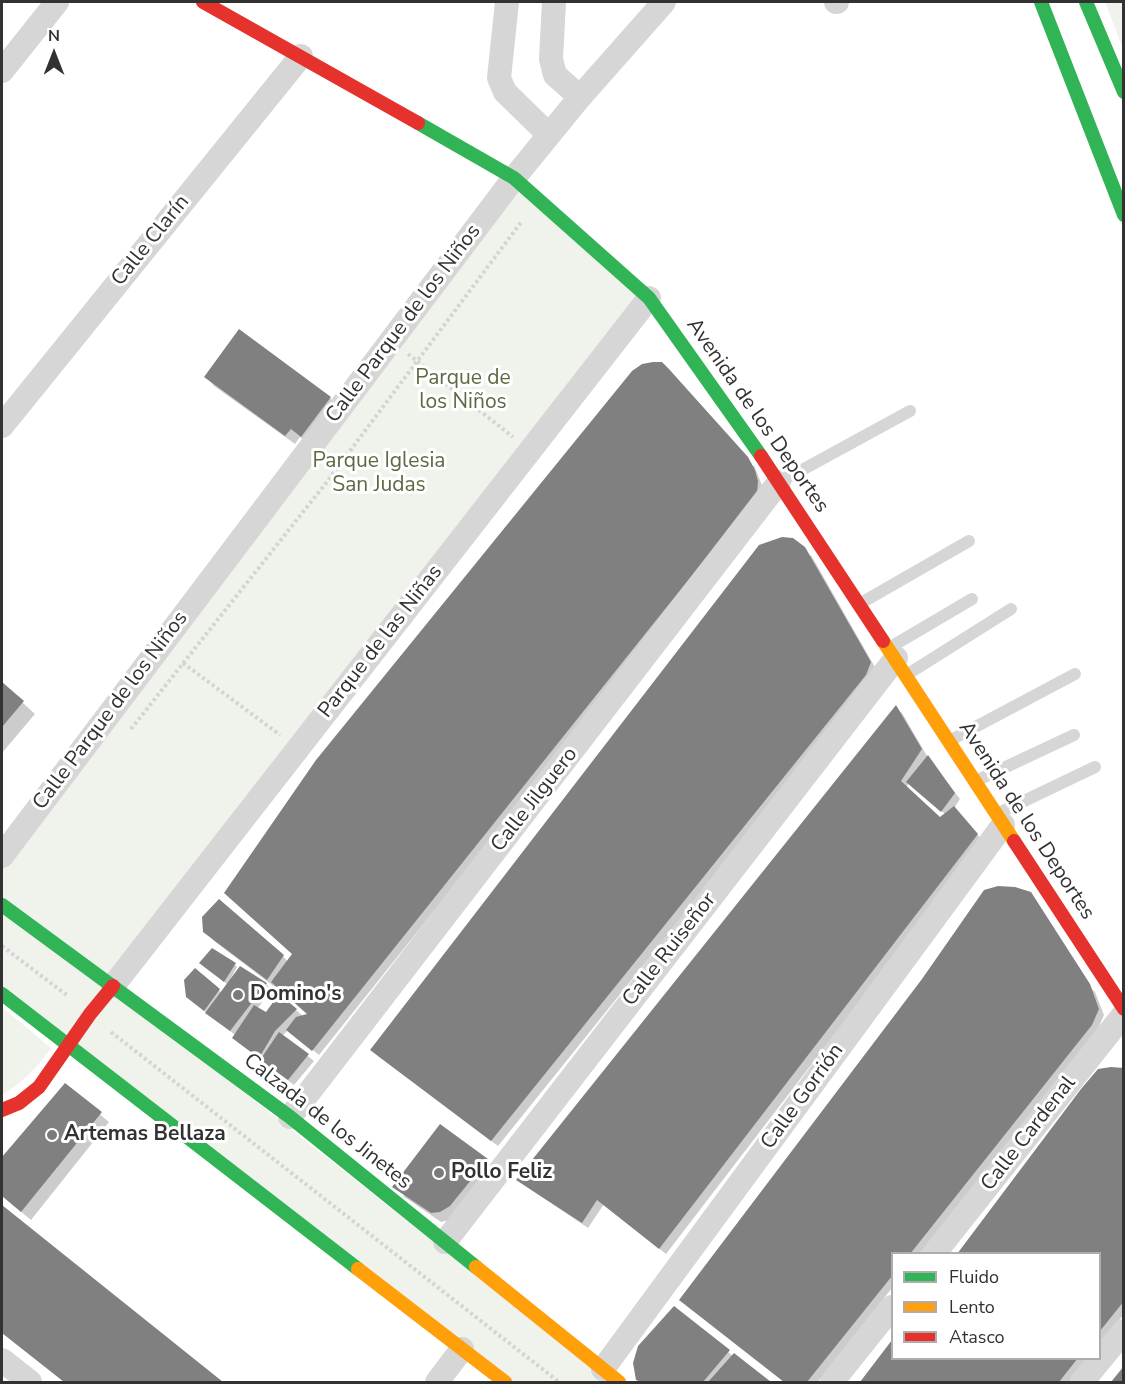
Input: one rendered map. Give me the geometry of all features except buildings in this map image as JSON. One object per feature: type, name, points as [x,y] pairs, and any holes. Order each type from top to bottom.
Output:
[{"type":"main road","name":"Avenida de los Deportes","points":[[203,2],[514,177],[649,298],[779,482],[1124,1009]]},
{"type":"main road","points":[[1041,2],[1084,98],[1124,215]]},
{"type":"main road","points":[[1086,2],[1118,88]]},
{"type":"main road","name":"Calzada de los Jinetes","points":[[2,905],[290,1117],[611,1376]]},
{"type":"main road","points":[[2,1110],[19,1102],[39,1087],[90,1014],[113,986]]},
{"type":"main road","points":[[2,994],[504,1383]]},
{"type":"street","points":[[2,71],[57,2]]},
{"type":"street","points":[[507,2],[499,78],[504,92],[549,135]]},
{"type":"street","points":[[554,2],[551,59],[555,75],[580,97]]},
{"type":"street","name":"Calle Parque de los Niños","points":[[2,856],[514,177],[580,97],[664,2]]},
{"type":"street","name":"Calle Clarín","points":[[2,426],[301,56]]},
{"type":"street","name":"Parque de las Niñas","points":[[113,986],[649,298]]},
{"type":"street","name":"Calle Jilguero","points":[[290,1117],[779,482]]},
{"type":"street","name":"Calle Ruiseñor","points":[[445,1242],[897,661]]},
{"type":"street","name":"Calle Gorrión","points":[[611,1376],[999,820]]},
{"type":"street","name":"Calle Cardenal","points":[[936,1252],[1124,1014]]},
{"type":"street","points":[[832,1383],[891,1307]]},
{"type":"street","points":[[1083,1383],[1124,1331]]},
{"type":"street","points":[[437,1383],[462,1349]]},
{"type":"street","points":[[2,1360],[30,1383]]},
{"type":"lane","points":[[779,482],[910,411]]},
{"type":"lane","points":[[859,603],[969,541]]},
{"type":"lane","points":[[897,661],[972,598]]},
{"type":"lane","points":[[897,661],[1011,609]]},
{"type":"lane","points":[[948,741],[1075,674]]},
{"type":"lane","points":[[975,782],[1074,735]]},
{"type":"lane","points":[[999,820],[1095,767]]},
{"type":"path","points":[[127,734],[326,483],[538,199]]},
{"type":"path","points":[[391,340],[530,451]]},
{"type":"path","points":[[183,663],[298,748]]},
{"type":"path","points":[[2,946],[67,994],[559,1383]]},
{"type":"green space","points":[[1105,2],[1123,2],[1123,49]]},
{"type":"green space","name":"Parque de los Niños","points":[[514,182],[641,300],[67,1044],[2,992],[2,856]]},
{"type":"green space","points":[[115,991],[612,1382],[506,1382],[72,1045]]},
{"type":"green space","points":[[2,1007],[51,1048],[29,1074],[2,1095]]},
{"type":"traffic: fast","points":[[1041,2],[1124,215]]},
{"type":"traffic: fast","points":[[1086,2],[1124,92]]},
{"type":"traffic: fast","points":[[418,123],[514,178],[649,298],[761,456]]},
{"type":"traffic: fast","points":[[2,905],[290,1117],[476,1267]]},
{"type":"traffic: fast","points":[[2,994],[358,1269]]},
{"type":"traffic: slow","points":[[883,641],[1014,841]]},
{"type":"traffic: slow","points":[[476,1267],[619,1382]]},
{"type":"traffic: slow","points":[[358,1269],[505,1382]]},
{"type":"traffic: jam","points":[[203,2],[418,123]]},
{"type":"traffic: jam","points":[[761,456],[883,641]]},
{"type":"traffic: jam","points":[[1014,841],[1124,1009]]},
{"type":"traffic: jam","points":[[2,1110],[19,1103],[39,1087],[90,1014],[113,986]]},
{"type":"place","name":"Domino's","points":[[238,995]]},
{"type":"place","name":"Artemas Bellaza","points":[[52,1135]]},
{"type":"place","name":"Pollo Feliz","points":[[439,1173]]},
{"type":"park label","name":"Parque Iglesia San Judas","points":[[379,474]]}]
